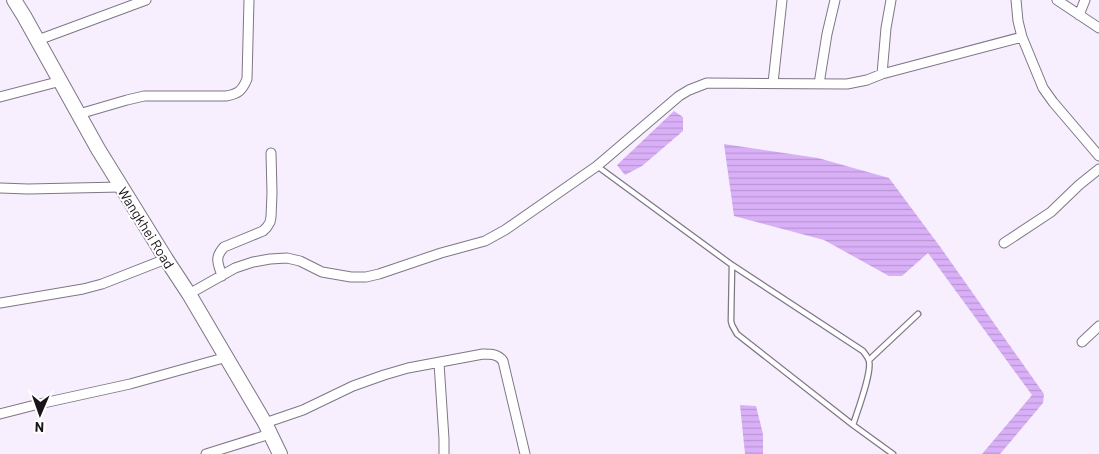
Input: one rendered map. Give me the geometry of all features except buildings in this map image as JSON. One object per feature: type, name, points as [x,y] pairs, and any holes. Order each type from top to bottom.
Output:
[{"type":"main road","name":"Wangkhei Road","points":[[14,0],[121,187],[166,260],[190,294],[227,357],[280,454]]},
{"type":"street","points":[[38,40],[146,0]]},
{"type":"street","points":[[79,114],[144,96],[226,96],[236,94],[244,86],[247,79],[249,0]]},
{"type":"street","points":[[773,83],[782,0]]},
{"type":"street","points":[[819,84],[826,34],[835,0]]},
{"type":"street","points":[[882,74],[886,28],[891,0]]},
{"type":"street","points":[[1016,0],[1022,37],[1043,88],[1052,102],[1099,156]]},
{"type":"street","points":[[1057,0],[1099,28]]},
{"type":"street","points":[[1079,15],[1086,0]]},
{"type":"street","points":[[190,294],[235,268],[253,262],[287,258],[300,261],[322,272],[336,276],[366,276],[379,274],[441,253],[485,241],[512,226],[596,166],[679,96],[708,83],[847,84],[1022,37]]},
{"type":"street","points":[[0,96],[61,81]]},
{"type":"street","points":[[222,276],[217,261],[219,252],[224,247],[262,231],[270,222],[272,193],[271,153]]},
{"type":"street","points":[[1004,243],[1051,212],[1099,169]]},
{"type":"street","points":[[0,188],[121,187]]},
{"type":"street","points":[[0,303],[96,286],[166,260]]},
{"type":"street","points":[[1082,342],[1099,326]]},
{"type":"street","points":[[206,454],[267,428],[353,386],[408,368],[483,354],[496,355],[502,361],[525,454]]},
{"type":"street","points":[[0,414],[130,384],[227,357]]},
{"type":"street","points":[[439,363],[444,454]]},
{"type":"lane","points":[[596,166],[732,265],[863,351],[869,360],[870,366],[853,425]]},
{"type":"lane","points":[[732,265],[732,326],[737,334],[893,454]]},
{"type":"lane","points":[[869,360],[918,314]]},
{"type":"shaded area","points":[[674,111],[683,117],[683,131],[642,166],[625,175],[617,165]]},
{"type":"shaded area","points":[[724,144],[818,158],[889,178],[1044,394],[1043,403],[1000,454],[982,454],[1032,395],[928,253],[902,276],[889,276],[824,240],[734,216]]},
{"type":"shaded area","points":[[740,405],[756,406],[763,434],[763,454],[745,454]]}]
